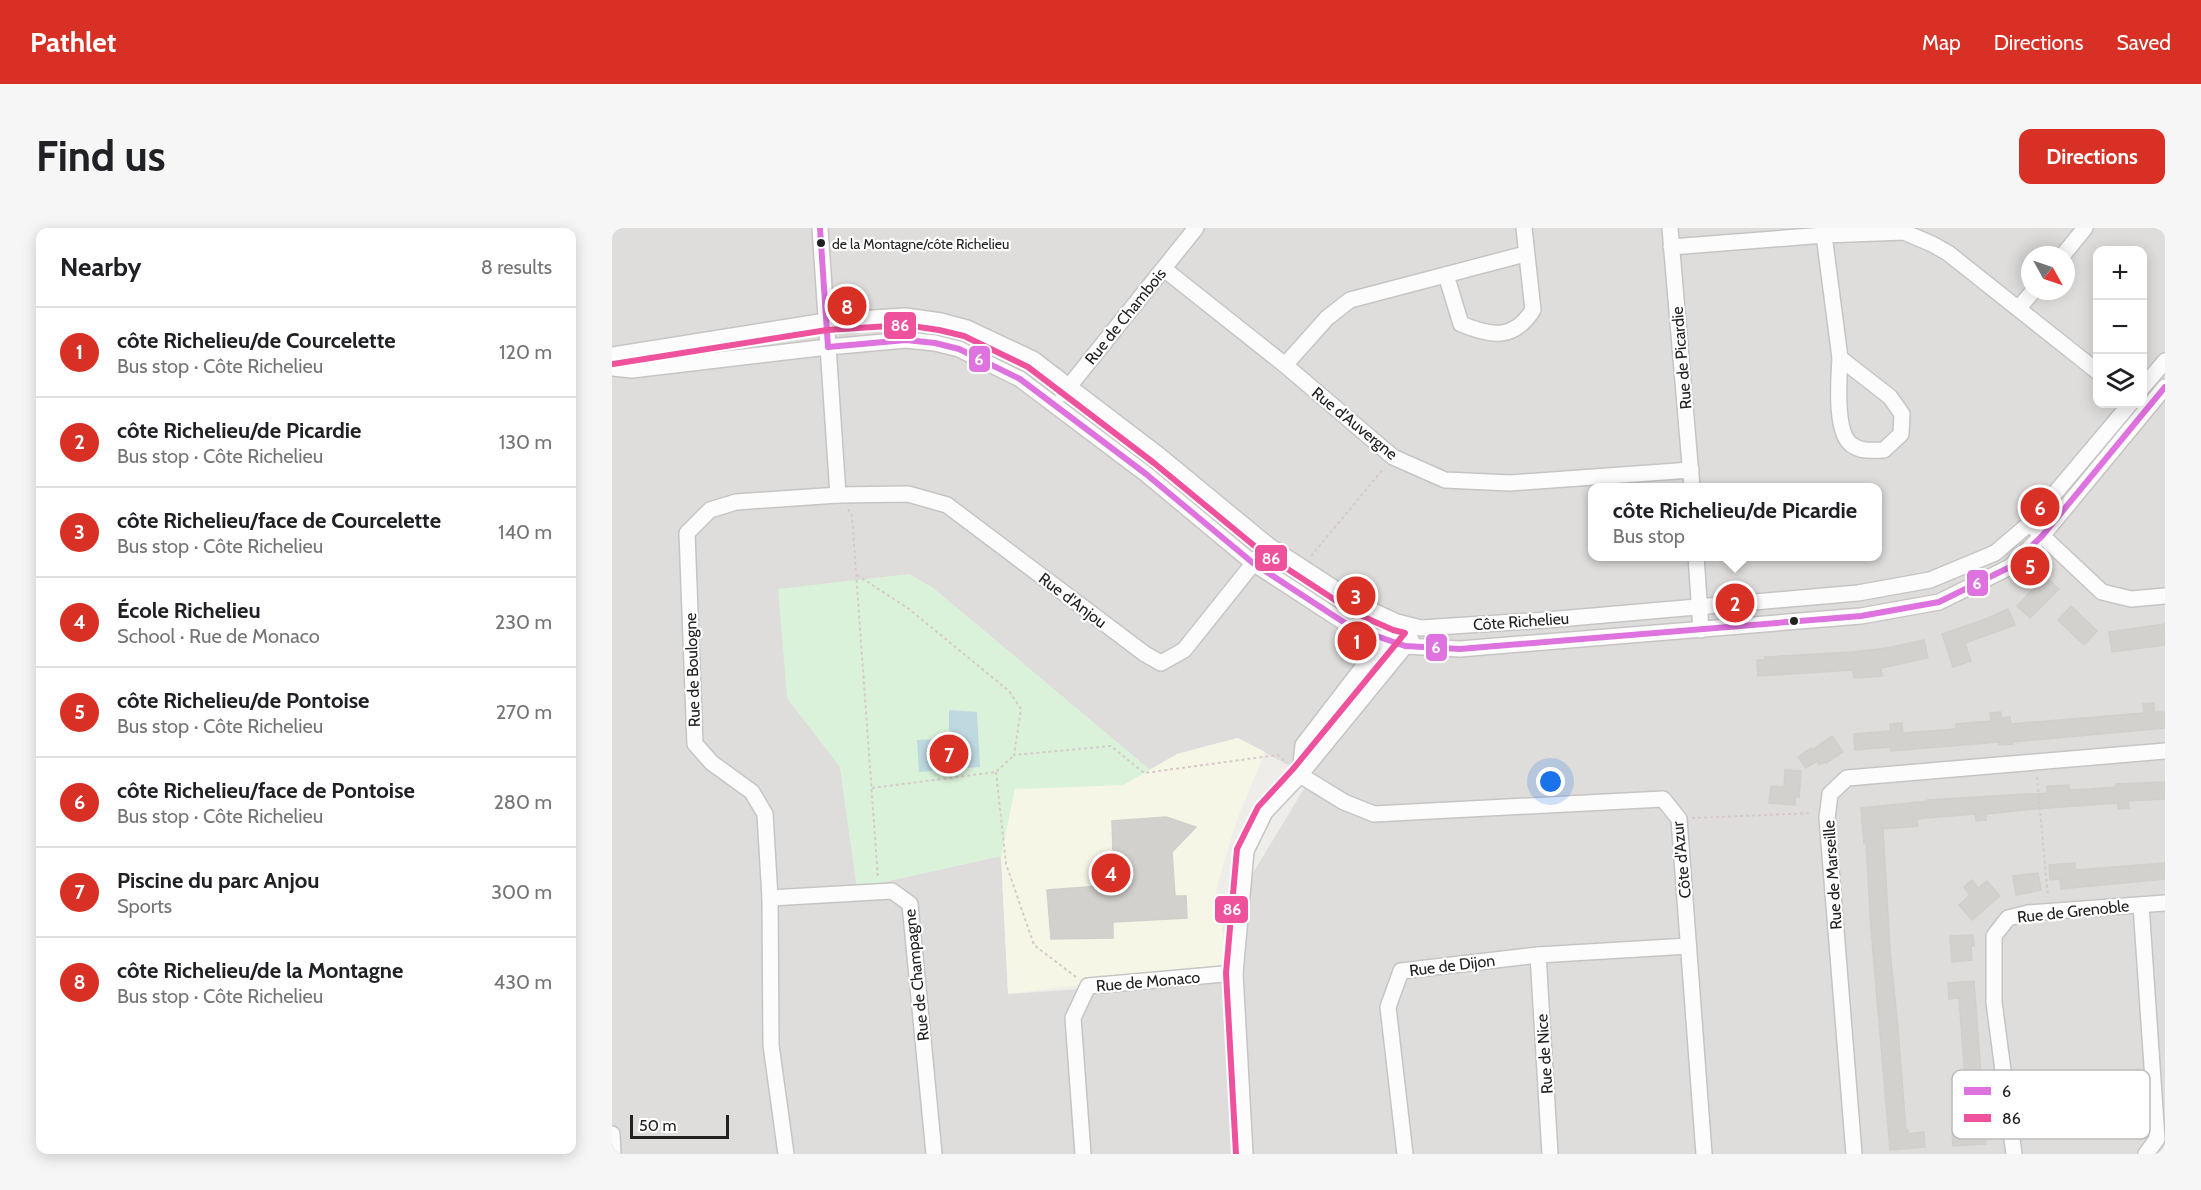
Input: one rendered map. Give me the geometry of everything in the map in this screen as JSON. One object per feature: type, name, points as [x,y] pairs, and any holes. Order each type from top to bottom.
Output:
[{"type":"street","points":[[820,228],[837,495]]},
{"type":"street","name":"Rue de Chambois","points":[[1054,404],[1196,228]]},
{"type":"street","points":[[1446,275],[1461,324],[1485,333],[1501,333],[1517,329],[1533,310],[1525,254],[1524,228]]},
{"type":"street","name":"Rue de Picardie","points":[[1670,228],[1692,483]]},
{"type":"street","points":[[2070,246],[2085,228]]},
{"type":"street","points":[[1671,247],[1824,235],[1904,232],[1948,253],[2093,369]]},
{"type":"street","points":[[1824,235],[1840,358],[1838,394],[1843,431],[1850,444],[1863,450],[1884,450],[1901,434],[1902,414],[1890,397],[1840,358]]},
{"type":"street","points":[[1285,365],[1328,318],[1350,300],[1525,254]]},
{"type":"street","name":"Rue d'Auvergne","points":[[1164,269],[1285,365],[1393,457],[1445,480],[1499,483],[1691,470]]},
{"type":"street","points":[[2019,308],[2026,300]]},
{"type":"street","name":"Côte Richelieu","points":[[612,355],[826,321],[905,316],[958,325],[1033,359],[1160,456],[1268,545],[1360,605],[1397,622],[1421,628],[1858,593],[1930,580],[1995,553],[2030,524],[2127,408]]},
{"type":"street","name":"Côte Richelieu","points":[[612,368],[632,370],[906,340],[935,343],[959,350],[1020,379],[1146,474],[1253,563],[1351,627],[1405,646],[1460,649],[1861,616],[1939,602],[2010,567],[2043,536],[2140,408]]},
{"type":"street","points":[[2147,382],[2165,361]]},
{"type":"street","name":"Côte Richelieu","points":[[2147,402],[2165,387]]},
{"type":"street","name":"Rue d'Anjou","points":[[837,495],[908,494],[947,505],[1145,654],[1161,663],[1184,650],[1268,545]]},
{"type":"street","name":"Rue de Boulogne","points":[[786,1154],[771,1045],[770,898],[765,814],[752,792],[712,763],[695,744],[687,532],[710,510],[736,502],[837,495]]},
{"type":"street","points":[[2030,524],[2102,592],[2131,599],[2165,596]]},
{"type":"street","points":[[1696,561],[1701,630]]},
{"type":"street","points":[[1300,775],[1303,746],[1397,622]]},
{"type":"street","points":[[1245,1154],[1235,974],[1246,851],[1265,812],[1300,775],[1421,628]]},
{"type":"street","name":"Rue de Marseille","points":[[1854,1154],[1827,813],[1830,794],[1847,777],[2165,751]]},
{"type":"street","name":"Côte d'Azur","points":[[1300,775],[1344,802],[1374,814],[1663,799],[1679,819],[1704,1154]]},
{"type":"street","name":"Rue de Champagne","points":[[770,898],[892,891],[910,904],[934,1154]]},
{"type":"street","name":"Rue de Grenoble","points":[[2003,1070],[1994,1002],[1994,936],[2008,918],[2028,913],[2165,903]]},
{"type":"street","points":[[2141,905],[2157,1139],[2146,1154]]},
{"type":"street","name":"Rue de Dijon","points":[[1405,1154],[1388,1007],[1401,971],[1538,955],[1688,946]]},
{"type":"street","name":"Rue de Nice","points":[[1538,955],[1550,1154]]},
{"type":"street","name":"Rue de Monaco","points":[[1083,1154],[1073,1018],[1088,986],[1235,974]]},
{"type":"street","points":[[612,1134],[614,1154]]},
{"type":"street","name":"Rue de Grenoble","points":[[2012,1139],[2014,1154]]},
{"type":"path","points":[[1302,567],[1393,457]]},
{"type":"path","points":[[837,495],[852,516],[879,891]]},
{"type":"path","points":[[856,574],[909,609],[1009,692],[1021,709],[1014,755],[996,772],[872,788]]},
{"type":"path","points":[[1014,755],[1111,746],[1144,773],[1278,755],[1300,775]]},
{"type":"path","points":[[2036,761],[2049,911]]},
{"type":"path","points":[[996,772],[1006,864],[1034,945],[1088,986]]},
{"type":"path","points":[[1679,819],[1827,813]]},
{"type":"shaded area","points":[[612,228],[2165,228],[2165,1154],[612,1154]],"holes":[[[909,574],[933,588],[1150,770],[1177,754],[1237,738],[1311,777],[1247,883],[1240,978],[1008,994],[1001,856],[857,888],[840,767]]]},
{"type":"shaded area","points":[[1238,738],[1265,752],[1236,822],[1216,890],[1228,967],[1008,994],[1001,856],[1014,789],[1123,785],[1177,754]]},
{"type":"green space","points":[[909,574],[933,588],[1150,770],[1123,785],[1015,789],[1001,856],[857,888],[840,767],[787,698],[778,589]]},
{"type":"water","points":[[949,710],[977,712],[980,767],[919,772],[917,740],[949,739]]},
{"type":"building","points":[[2045,576],[2059,589],[2030,618],[2017,606]]},
{"type":"building","points":[[2071,606],[2097,631],[2084,645],[2058,620]]},
{"type":"building","points":[[2008,609],[2015,625],[1965,643],[1971,661],[1953,667],[1942,634]]},
{"type":"building","points":[[2165,624],[2165,645],[2112,652],[2109,632]]},
{"type":"building","points":[[1924,640],[1928,658],[1881,668],[1882,676],[1854,678],[1853,670],[1758,676],[1757,660],[1765,660],[1765,657],[1852,652],[1887,648]]},
{"type":"building","points":[[2154,703],[2154,712],[2165,712],[2165,728],[1999,745],[1999,742],[1891,751],[1891,747],[1855,750],[1854,734],[1890,731],[1890,724],[1902,723],[1903,733],[1956,729],[1956,724],[1991,721],[1990,713],[2001,712],[2001,718],[2010,717],[2011,724],[2144,713],[2143,704]]},
{"type":"building","points":[[1832,736],[1843,752],[1826,763],[1819,765],[1817,761],[1806,768],[1798,757]]},
{"type":"building","points":[[1785,770],[1801,771],[1799,797],[1795,797],[1795,805],[1769,803],[1771,786],[1784,787]]},
{"type":"building","points":[[2165,782],[2165,799],[2128,801],[2129,808],[2118,809],[2118,803],[1986,814],[1986,820],[1976,821],[1975,814],[1925,818],[1917,819],[1918,826],[1883,829],[1890,951],[1906,1130],[1908,1134],[1924,1132],[1925,1147],[1890,1150],[1866,843],[1864,843],[1861,808],[1928,800],[2047,793],[2047,786],[2069,785],[2069,790],[2116,787],[2116,784]]},
{"type":"building","points":[[1166,817],[1196,827],[1172,852],[1175,896],[1186,896],[1187,918],[1113,922],[1113,938],[1051,939],[1047,890],[1114,885],[1112,821]]},
{"type":"building","points":[[2075,863],[2075,870],[2165,863],[2165,879],[2061,889],[2060,879],[2050,880],[2049,865]]},
{"type":"building","points":[[2038,873],[2041,890],[2016,895],[2013,876]]},
{"type":"building","points":[[1972,880],[1978,888],[1987,881],[2000,896],[1972,920],[1959,905],[1970,895],[1964,887]]},
{"type":"building","points":[[1973,935],[1972,960],[1952,962],[1950,936]]},
{"type":"building","points":[[1974,981],[1981,1070],[1964,1070],[1959,998],[1949,999],[1948,983]]},
{"type":"building","points":[[1953,1139],[1986,1139],[1986,1144],[1953,1146]]},
{"type":"transit line","name":"6","points":[[820,228],[828,347],[906,340],[935,343],[959,349],[1020,379],[1146,474],[1253,563],[1351,627],[1405,646],[1460,649],[1861,616],[1939,602],[2010,567],[2042,536],[2165,387]]},
{"type":"transit line","name":"86","points":[[613,364],[827,330],[905,325],[964,336],[1028,367],[1154,463],[1263,553],[1355,613],[1405,633],[1293,769],[1258,807],[1237,849],[1226,973],[1236,1154]]},
{"type":"place","name":"de la Montagne/côte Richelieu","points":[[821,243]]},
{"type":"place","name":"côte Richelieu/de la Montagne","points":[[847,306]]},
{"type":"place","name":"côte Richelieu/face de Pontoise","points":[[2040,507]]},
{"type":"place","name":"côte Richelieu/de Pontoise","points":[[2030,566]]},
{"type":"place","name":"côte Richelieu/face de Courcelette","points":[[1356,596]]},
{"type":"place","name":"côte Richelieu/de Picardie","points":[[1735,603]]},
{"type":"place","name":"côte Richelieu/de Courcelette","points":[[1357,641]]},
{"type":"place","name":"Piscine du parc Anjou","points":[[949,754]]},
{"type":"place","name":"École Richelieu","points":[[1111,873]]}]
